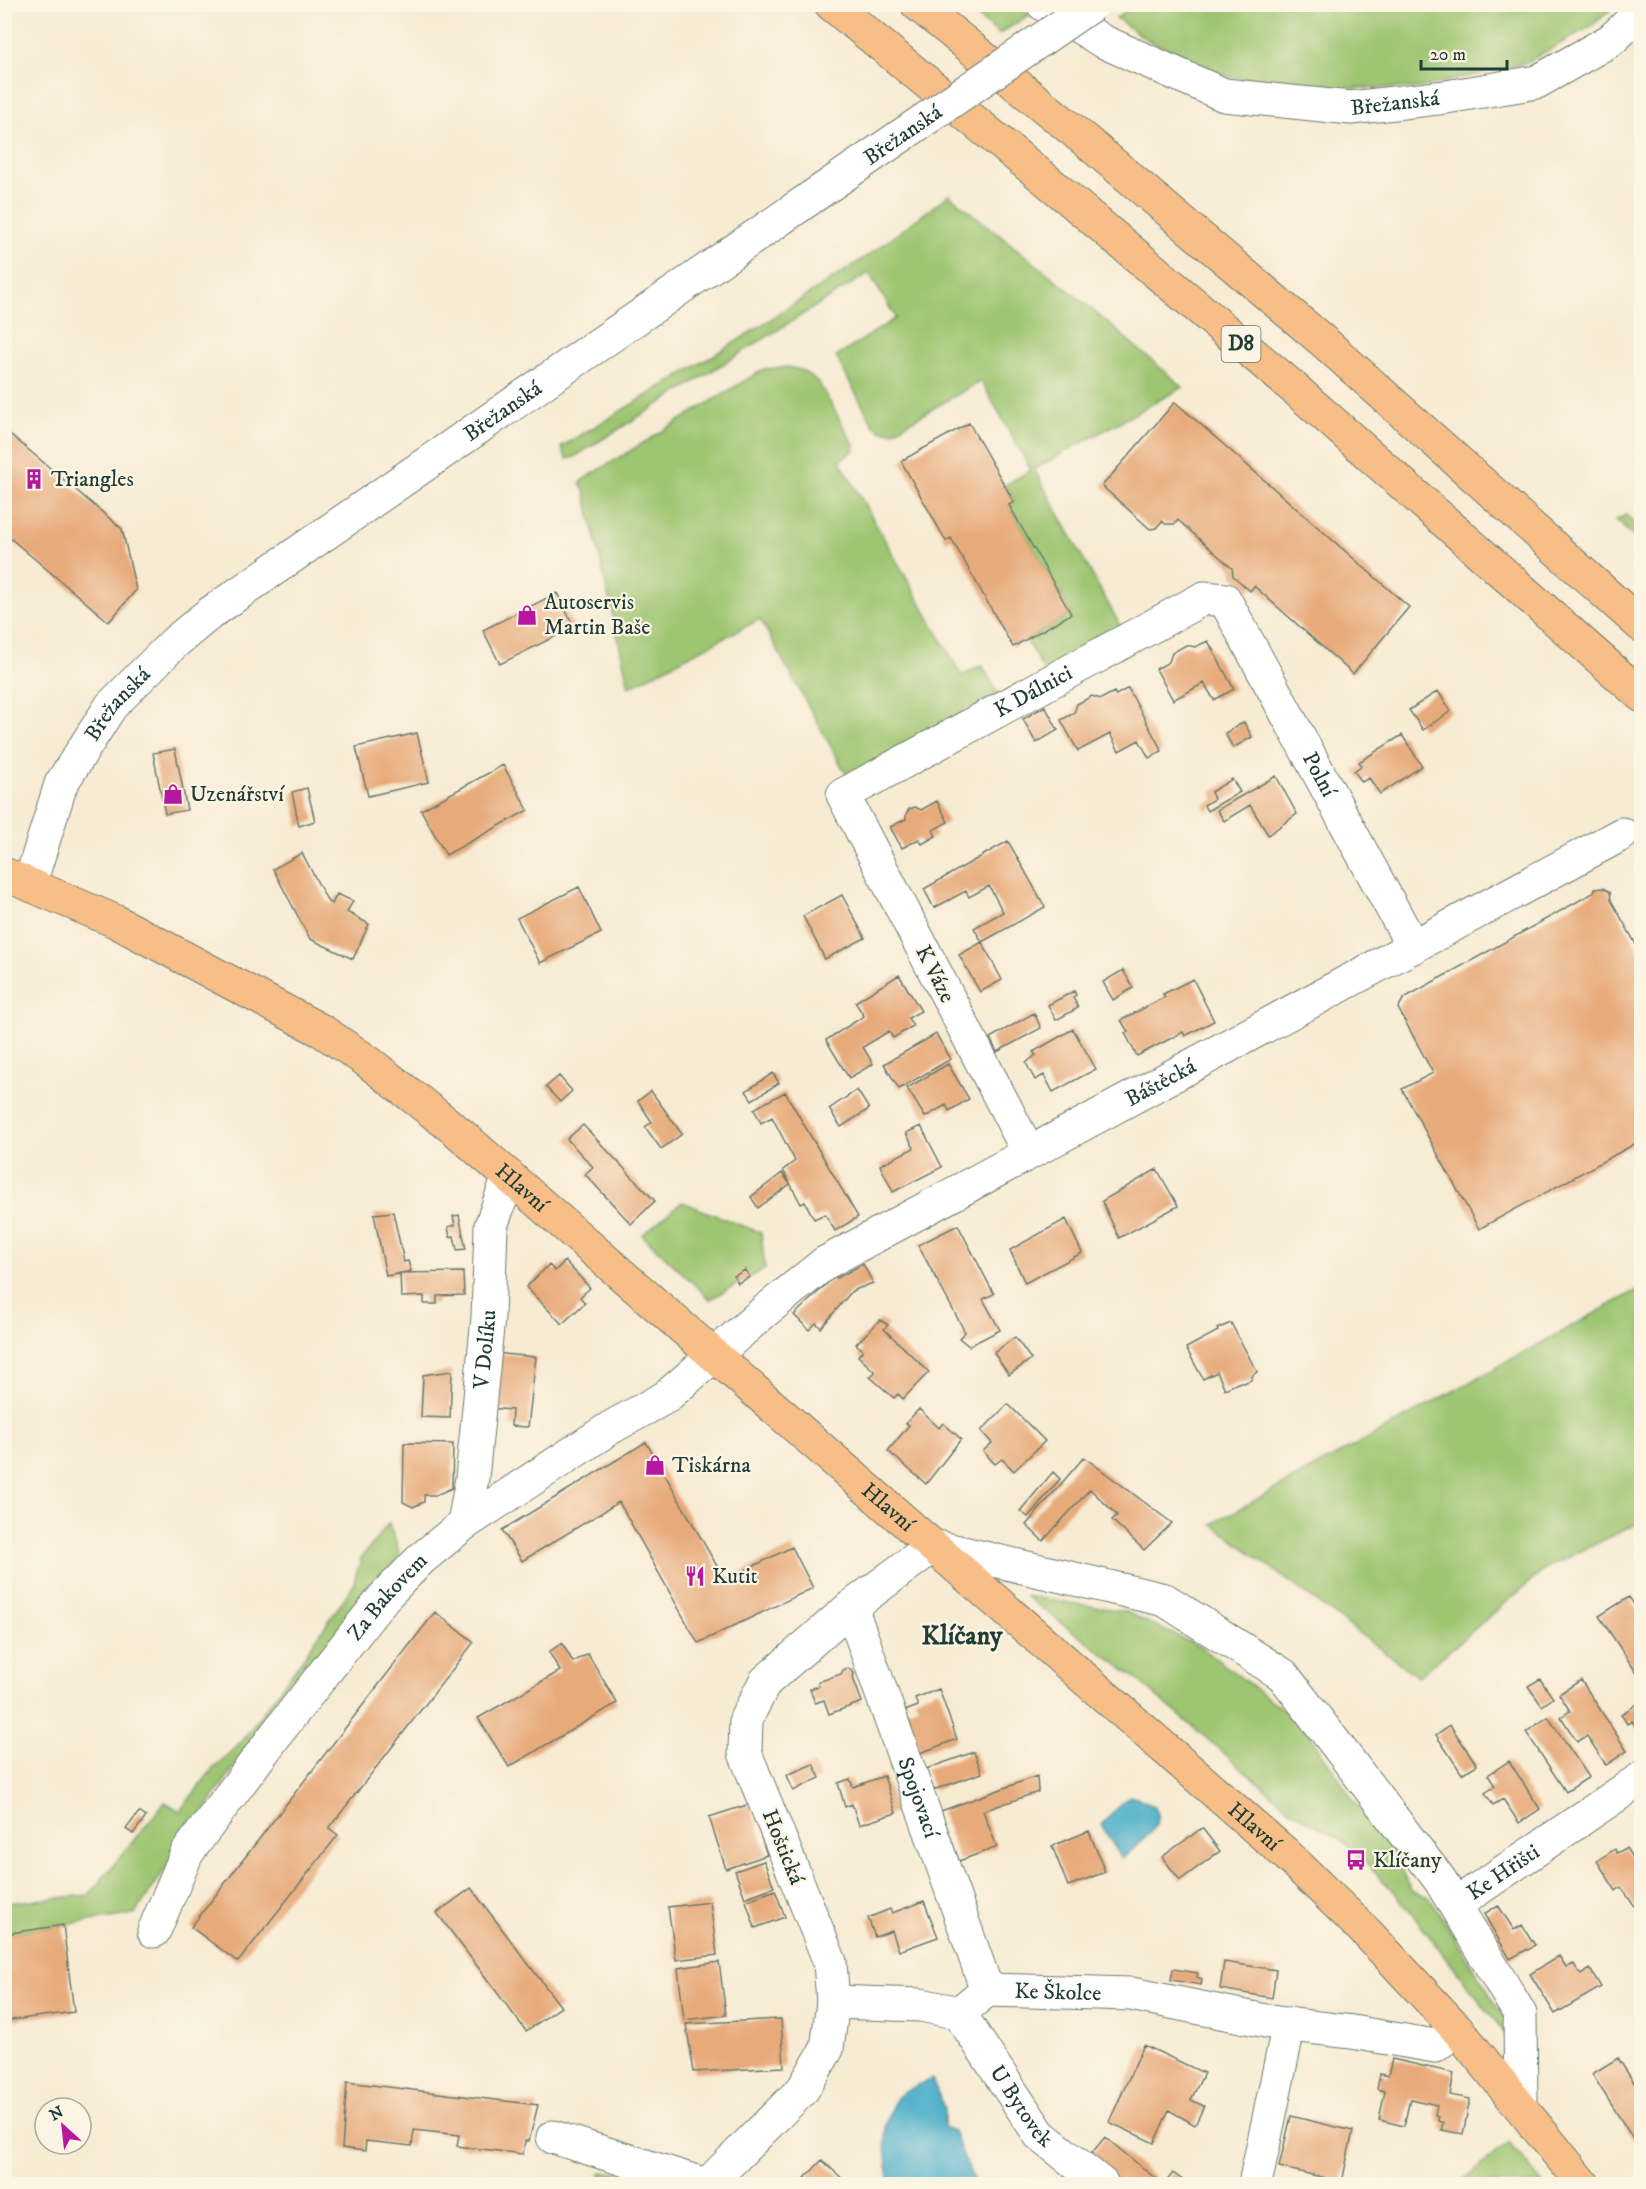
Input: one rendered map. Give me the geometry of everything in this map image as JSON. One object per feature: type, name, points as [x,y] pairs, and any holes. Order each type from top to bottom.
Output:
[{"type":"main road","name":"D8","points":[[831,4],[1295,389],[1641,696]]},
{"type":"main road","name":"D8","points":[[917,4],[1086,141],[1324,342],[1641,626]]},
{"type":"main road","name":"Hlavní","points":[[17,878],[115,921],[322,1031],[367,1061],[458,1132],[1287,1856],[1368,1934],[1457,2029],[1583,2184]]},
{"type":"street","name":"Břežanská","points":[[1043,4],[1102,41],[1224,95],[1351,108],[1446,97],[1537,82],[1611,40],[1641,11]]},
{"type":"street","name":"Břežanská","points":[[17,878],[61,784],[111,706],[174,643],[209,614],[1094,4]]},
{"type":"street","name":"K Dálnici","points":[[843,795],[1204,598],[1225,600]]},
{"type":"street","name":"Polní","points":[[1225,600],[1413,947]]},
{"type":"street","name":"K Váze","points":[[843,795],[1029,1153]]},
{"type":"street","name":"Báštěcká","points":[[714,1355],[825,1263],[1622,834]]},
{"type":"street","name":"V Dolíku","points":[[464,1524],[472,1478],[488,1318],[491,1226],[509,1176]]},
{"type":"street","name":"Za Bakovem","points":[[154,1931],[187,1853],[277,1733],[384,1597],[421,1559],[464,1524],[610,1428],[666,1397],[714,1355]]},
{"type":"street","name":"Hoštická","points":[[708,2184],[803,2089],[827,2049],[833,2002],[830,1962],[745,1753],[746,1719],[765,1682],[851,1607],[933,1546]]},
{"type":"street","points":[[933,1546],[1165,1600],[1282,1675],[1456,1904]]},
{"type":"street","name":"Spojovací","points":[[851,1607],[987,1990]]},
{"type":"street","name":"Ke Hřišti","points":[[1521,2106],[1520,2014],[1456,1904],[1641,1778]]},
{"type":"street","name":"Ke Školce","points":[[958,2013],[987,1990],[1131,1994],[1289,2024],[1435,2046],[1457,2029]]},
{"type":"street","points":[[833,2002],[921,2005],[958,2013]]},
{"type":"street","name":"U Bytovek","points":[[958,2013],[1040,2135],[1102,2184]]},
{"type":"street","points":[[1255,2184],[1289,2024]]},
{"type":"street","points":[[553,2138],[703,2184]]},
{"type":"green space","points":[[1136,4],[1616,5],[1593,25],[1526,63],[1419,88],[1325,88],[1229,77],[1146,39],[1116,18]]},
{"type":"green space","points":[[964,5],[1016,5],[1029,15],[999,34]]},
{"type":"green space","points":[[949,195],[1076,296],[1183,387],[1034,469],[1122,629],[1045,673],[1026,640],[1071,614],[1009,505],[1014,502],[1005,485],[1031,470],[981,381],[892,432],[879,430],[874,426],[836,357],[896,318],[869,273],[574,457],[567,459],[561,447],[734,343],[869,255]]},
{"type":"green space","points":[[788,367],[803,371],[819,383],[854,445],[855,450],[840,461],[962,676],[982,665],[998,693],[850,781],[760,619],[629,687],[585,492],[580,484],[584,479],[764,369]]},
{"type":"green space","points":[[1626,515],[1641,530],[1641,544],[1616,520]]},
{"type":"green space","points":[[682,1202],[761,1233],[765,1269],[710,1299],[642,1235]]},
{"type":"green space","points":[[1641,1288],[1641,1522],[1548,1567],[1418,1677],[1212,1524]]},
{"type":"green space","points":[[389,1523],[402,1561],[259,1730],[135,1914],[5,1934],[4,1903],[89,1895],[165,1802],[180,1811],[212,1770],[241,1742],[301,1661],[353,1586],[361,1558]]},
{"type":"green space","points":[[1025,1596],[1124,1611],[1202,1648],[1303,1725],[1367,1820],[1397,1856],[1411,1891],[1429,1897],[1511,2028],[1508,2037],[1397,1895],[1347,1844],[1291,1810],[1133,1676]]},
{"type":"green space","points":[[1509,2142],[1544,2184],[1459,2184]]},
{"type":"green space","points":[[602,2172],[631,2174],[652,2184],[596,2184]]},
{"type":"water","points":[[1130,1796],[1147,1802],[1156,1809],[1158,1817],[1156,1825],[1149,1834],[1122,1859],[1101,1825]]},
{"type":"water","points":[[932,2079],[944,2108],[944,2127],[953,2131],[975,2184],[890,2184],[885,2139],[892,2106],[905,2092]]},
{"type":"building","points":[[1175,402],[1409,607],[1353,674],[1254,586],[1250,591],[1233,576],[1232,568],[1178,520],[1175,524],[1165,524],[1162,521],[1156,528],[1150,529],[1102,486]]},
{"type":"building","points":[[969,423],[1014,502],[1009,505],[1071,614],[1013,647],[951,538],[946,541],[901,461]]},
{"type":"building","name":"Triangles","points":[[4,429],[122,529],[136,590],[109,622],[4,533]]},
{"type":"building","points":[[557,593],[574,627],[500,664],[483,630]]},
{"type":"building","points":[[1208,641],[1234,689],[1214,700],[1204,683],[1173,700],[1156,669],[1169,662],[1172,653],[1186,645],[1195,647]]},
{"type":"building","points":[[1128,688],[1162,751],[1149,758],[1139,740],[1119,751],[1110,734],[1078,751],[1061,720],[1074,713],[1077,704],[1092,696],[1101,699],[1114,692],[1116,695]]},
{"type":"building","points":[[1438,691],[1451,711],[1423,730],[1409,710]]},
{"type":"building","points":[[1045,706],[1058,730],[1036,743],[1023,719]]},
{"type":"building","points":[[1244,722],[1252,737],[1233,748],[1225,733]]},
{"type":"building","points":[[417,733],[429,782],[368,796],[356,747]]},
{"type":"building","points":[[1402,735],[1422,766],[1380,794],[1369,778],[1362,782],[1354,771],[1361,766],[1359,762]]},
{"type":"building","points":[[175,749],[187,810],[165,814],[153,753]]},
{"type":"building","points":[[503,765],[528,810],[446,855],[421,810]]},
{"type":"building","points":[[1276,776],[1297,814],[1268,835],[1250,805],[1224,821],[1217,810]]},
{"type":"building","points":[[1232,779],[1240,792],[1207,811],[1204,805],[1214,799],[1211,792]]},
{"type":"building","points":[[307,788],[315,821],[299,826],[292,792]]},
{"type":"building","points":[[937,801],[948,822],[933,830],[936,836],[922,844],[919,839],[902,848],[890,827],[906,819],[909,809],[915,807],[921,810]]},
{"type":"building","points":[[1008,841],[1045,907],[982,942],[974,928],[1003,912],[989,886],[969,897],[966,891],[934,908],[924,889]]},
{"type":"building","points":[[302,853],[328,902],[332,904],[337,894],[353,901],[347,912],[369,924],[353,959],[310,939],[273,869]]},
{"type":"building","points":[[579,887],[601,933],[540,963],[517,918]]},
{"type":"building","points":[[1603,888],[1610,892],[1611,900],[1642,955],[1642,1140],[1479,1229],[1402,1089],[1433,1073],[1398,1008],[1404,998],[1593,893],[1595,889]]},
{"type":"building","points":[[842,895],[865,938],[825,959],[803,916]]},
{"type":"building","points":[[982,942],[1002,980],[980,992],[959,955]]},
{"type":"building","points":[[1123,970],[1133,988],[1113,1000],[1103,982]]},
{"type":"building","points":[[899,975],[921,1011],[908,1018],[913,1026],[893,1038],[889,1031],[863,1047],[873,1064],[849,1078],[826,1040],[864,1016],[855,1002]]},
{"type":"building","points":[[1193,979],[1214,1021],[1185,1036],[1183,1032],[1137,1056],[1121,1020],[1165,997],[1163,994]]},
{"type":"building","points":[[1074,991],[1076,995],[1073,997],[1078,1008],[1056,1020],[1048,1005]]},
{"type":"building","points":[[1034,1013],[1041,1028],[997,1052],[990,1038]]},
{"type":"building","points":[[1073,1029],[1096,1069],[1053,1092],[1044,1075],[1035,1080],[1026,1063],[1036,1055],[1033,1052]]},
{"type":"building","points":[[936,1034],[951,1059],[899,1089],[884,1064]]},
{"type":"building","points":[[948,1064],[969,1099],[949,1111],[946,1105],[925,1117],[907,1088]]},
{"type":"building","points":[[773,1073],[779,1083],[752,1100],[746,1091]]},
{"type":"building","points":[[559,1076],[572,1091],[560,1102],[546,1087]]},
{"type":"building","points":[[857,1090],[869,1109],[841,1127],[829,1109]]},
{"type":"building","points":[[651,1091],[682,1134],[661,1149],[645,1127],[652,1122],[638,1101]]},
{"type":"building","points":[[785,1092],[858,1217],[835,1231],[825,1214],[814,1219],[805,1202],[801,1204],[783,1170],[795,1161],[772,1117],[761,1123],[754,1109]]},
{"type":"building","points":[[583,1125],[655,1201],[631,1224],[585,1174],[593,1167],[567,1139]]},
{"type":"building","points":[[921,1126],[942,1167],[893,1192],[880,1165],[914,1148],[906,1133]]},
{"type":"building","points":[[1157,1169],[1178,1206],[1119,1238],[1102,1201]]},
{"type":"building","points":[[782,1173],[790,1184],[758,1208],[751,1197]]},
{"type":"building","points":[[393,1212],[404,1262],[408,1261],[411,1271],[386,1276],[374,1214]]},
{"type":"building","points":[[459,1215],[466,1249],[457,1250],[454,1236],[450,1237],[448,1227],[455,1225],[453,1216]]},
{"type":"building","points":[[1066,1219],[1082,1253],[1025,1283],[1010,1250]]},
{"type":"building","points":[[958,1225],[994,1294],[983,1299],[1000,1330],[969,1346],[959,1338],[965,1332],[918,1245]]},
{"type":"building","points":[[565,1261],[590,1288],[580,1297],[585,1303],[562,1324],[526,1287],[549,1265],[555,1271]]},
{"type":"building","points":[[863,1264],[873,1283],[852,1291],[821,1328],[816,1323],[809,1330],[794,1315],[835,1276],[837,1278]]},
{"type":"building","points":[[745,1270],[750,1277],[738,1283],[734,1276]]},
{"type":"building","points":[[463,1272],[464,1295],[437,1296],[437,1304],[424,1304],[424,1296],[401,1297],[400,1273]]},
{"type":"building","points":[[880,1320],[888,1325],[884,1329],[929,1372],[903,1399],[898,1394],[894,1398],[870,1377],[875,1372],[858,1356],[863,1350],[856,1344]]},
{"type":"building","points":[[1231,1323],[1257,1372],[1251,1380],[1225,1389],[1217,1372],[1203,1379],[1186,1348]]},
{"type":"building","points":[[1015,1337],[1031,1359],[1009,1375],[994,1353]]},
{"type":"building","points":[[494,1353],[536,1357],[528,1427],[511,1426],[512,1410],[489,1408]]},
{"type":"building","points":[[452,1371],[450,1418],[421,1417],[423,1375]]},
{"type":"building","points":[[1008,1404],[1045,1441],[1014,1471],[1002,1459],[995,1464],[983,1451],[992,1443],[981,1431]]},
{"type":"building","points":[[919,1409],[939,1428],[943,1423],[961,1439],[926,1484],[888,1451],[909,1425],[906,1423]]},
{"type":"building","points":[[646,1442],[725,1580],[792,1547],[813,1588],[698,1643],[619,1502],[522,1561],[502,1530]]},
{"type":"building","points":[[404,1443],[453,1444],[452,1488],[436,1495],[424,1495],[424,1502],[413,1507],[403,1502]]},
{"type":"building","points":[[1084,1457],[1172,1523],[1144,1550],[1112,1520],[1117,1515],[1090,1489],[1043,1541],[1026,1525]]},
{"type":"building","points":[[1053,1472],[1060,1479],[1028,1517],[1020,1511]]},
{"type":"building","points":[[1629,1597],[1642,1616],[1642,1681],[1599,1616]]},
{"type":"building","points":[[435,1612],[474,1642],[329,1828],[338,1835],[238,1962],[191,1927]]},
{"type":"building","points":[[562,1643],[573,1662],[588,1654],[617,1703],[509,1767],[478,1718],[560,1671],[549,1652]]},
{"type":"building","points":[[848,1668],[854,1673],[853,1678],[862,1702],[829,1714],[824,1700],[815,1703],[810,1689],[819,1686],[818,1682],[841,1674]]},
{"type":"building","points":[[1540,1679],[1553,1698],[1542,1706],[1528,1686]]},
{"type":"building","points":[[1581,1680],[1627,1751],[1606,1765],[1587,1736],[1577,1742],[1561,1717],[1570,1711],[1559,1694]]},
{"type":"building","points":[[939,1689],[957,1739],[920,1753],[905,1711],[918,1706],[915,1698]]},
{"type":"building","points":[[1642,1701],[1642,1735],[1632,1721],[1627,1724],[1621,1714]]},
{"type":"building","points":[[1548,1717],[1589,1777],[1566,1792],[1526,1732]]},
{"type":"building","points":[[1450,1725],[1477,1765],[1462,1774],[1436,1735]]},
{"type":"building","points":[[974,1752],[982,1773],[933,1790],[926,1769]]},
{"type":"building","points":[[1509,1761],[1540,1809],[1519,1823],[1503,1799],[1493,1805],[1485,1793],[1495,1786],[1488,1775]]},
{"type":"building","points":[[813,1764],[820,1778],[793,1791],[787,1775]]},
{"type":"building","points":[[884,1776],[896,1813],[859,1825],[852,1804],[845,1807],[838,1783],[850,1779],[853,1787]]},
{"type":"building","points":[[1037,1776],[1038,1792],[983,1811],[997,1847],[959,1861],[941,1811]]},
{"type":"building","points":[[750,1804],[767,1855],[726,1869],[709,1817]]},
{"type":"building","points":[[139,1812],[146,1817],[133,1834],[126,1829]]},
{"type":"building","points":[[1202,1828],[1220,1851],[1180,1880],[1162,1857]]},
{"type":"building","points":[[1089,1831],[1105,1872],[1068,1886],[1052,1846]]},
{"type":"building","points":[[1626,1848],[1642,1872],[1642,1902],[1634,1906],[1621,1887],[1616,1891],[1597,1861],[1615,1849],[1617,1853]]},
{"type":"building","points":[[764,1861],[774,1887],[745,1898],[735,1871]]},
{"type":"building","points":[[471,1888],[561,2007],[526,2031],[437,1913]]},
{"type":"building","points":[[775,1890],[785,1917],[755,1928],[746,1901]]},
{"type":"building","points":[[924,1901],[938,1937],[899,1951],[892,1931],[875,1937],[868,1918],[890,1909],[892,1913]]},
{"type":"building","points":[[710,1902],[717,1955],[676,1960],[668,1907]]},
{"type":"building","points":[[1498,1905],[1514,1930],[1522,1925],[1535,1945],[1510,1959],[1484,1914]]},
{"type":"building","points":[[63,1925],[74,2012],[4,2021],[4,1934]]},
{"type":"building","points":[[1559,1956],[1566,1967],[1573,1963],[1581,1975],[1590,1969],[1601,1987],[1555,2014],[1530,1974]]},
{"type":"building","points":[[719,1962],[726,2015],[684,2020],[678,1968]]},
{"type":"building","points":[[1224,1962],[1276,1970],[1272,1998],[1220,1989]]},
{"type":"building","points":[[1173,1969],[1198,1973],[1197,1977],[1202,1979],[1201,1985],[1171,1980]]},
{"type":"building","points":[[781,2019],[784,2067],[694,2072],[686,2024]]},
{"type":"building","points":[[1144,2045],[1204,2073],[1191,2100],[1204,2106],[1195,2125],[1169,2110],[1154,2143],[1109,2122]]},
{"type":"building","points":[[1618,2058],[1642,2095],[1642,2153],[1592,2074]]},
{"type":"building","points":[[1392,2059],[1454,2073],[1450,2095],[1470,2099],[1463,2134],[1441,2130],[1443,2123],[1435,2116],[1437,2105],[1410,2099],[1404,2126],[1379,2120],[1385,2091],[1377,2089],[1380,2074],[1388,2076]]},
{"type":"building","points":[[347,2082],[538,2105],[529,2141],[525,2141],[523,2154],[457,2146],[459,2135],[414,2130],[412,2146],[366,2141],[365,2151],[342,2148]]},
{"type":"building","points":[[1291,2116],[1353,2131],[1342,2182],[1279,2167]]},
{"type":"building","points":[[1105,2137],[1164,2184],[1118,2184],[1087,2159]]},
{"type":"building","points":[[822,2160],[848,2184],[811,2184],[805,2178]]},
{"type":"building","points":[[1173,2173],[1188,2184],[1166,2184]]},
{"type":"place","name":"Triangles","points":[[34,479]]},
{"type":"place","name":"Autoservis Martin Baše","points":[[527,615]]},
{"type":"place","name":"Uzenářství","points":[[173,794]]},
{"type":"place","name":"Tiskárna","points":[[655,1465]]},
{"type":"place","name":"Kutit","points":[[695,1576]]},
{"type":"place","name":"Klíčany","points":[[1356,1860]]},
{"type":"district","name":"Klíčany","points":[[962,1636]]}]
